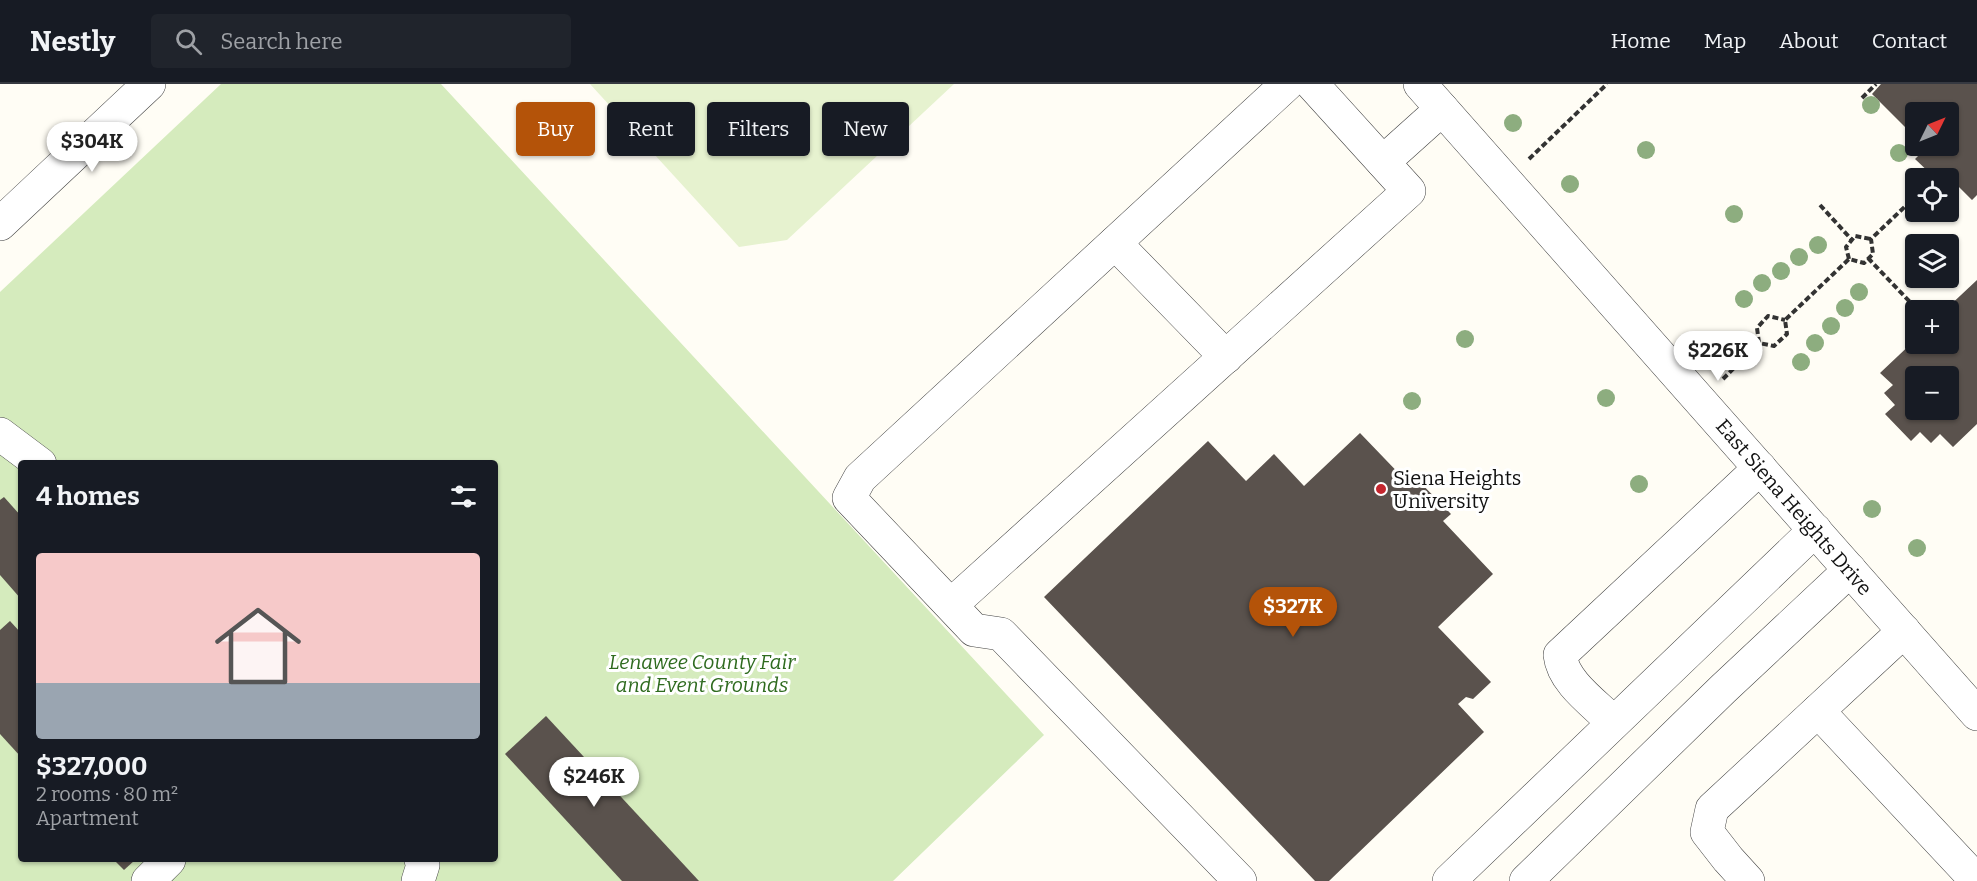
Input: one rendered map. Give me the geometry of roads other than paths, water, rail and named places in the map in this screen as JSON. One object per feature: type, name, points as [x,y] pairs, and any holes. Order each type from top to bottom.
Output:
[{"type":"street","points":[[0,224],[149,84]]},
{"type":"street","points":[[1240,881],[1001,634],[974,630],[849,498],[860,478],[1287,84]]},
{"type":"street","points":[[951,605],[1409,191],[1312,84]]},
{"type":"street","name":"East Siena Heights Drive","points":[[1420,84],[1977,714]]},
{"type":"street","points":[[1383,162],[1442,109]]},
{"type":"street","points":[[1115,243],[1226,357]]},
{"type":"street","points":[[0,434],[35,460]]},
{"type":"street","points":[[1613,722],[1570,679],[1561,665],[1560,655],[1760,468]]},
{"type":"street","points":[[1449,881],[1815,530]]},
{"type":"street","points":[[1526,881],[1723,689],[1850,570]]},
{"type":"street","points":[[1749,881],[1707,832],[1712,809],[1904,631]]},
{"type":"street","points":[[1818,711],[1977,881]]},
{"type":"street","points":[[148,881],[167,862]]},
{"type":"street","points":[[418,881],[422,862]]},
{"type":"place","name":"Siena Heights University","points":[[1381,489]]},
{"type":"park label","name":"Lenawee County Fair and Event Grounds","points":[[702,674]]}]
